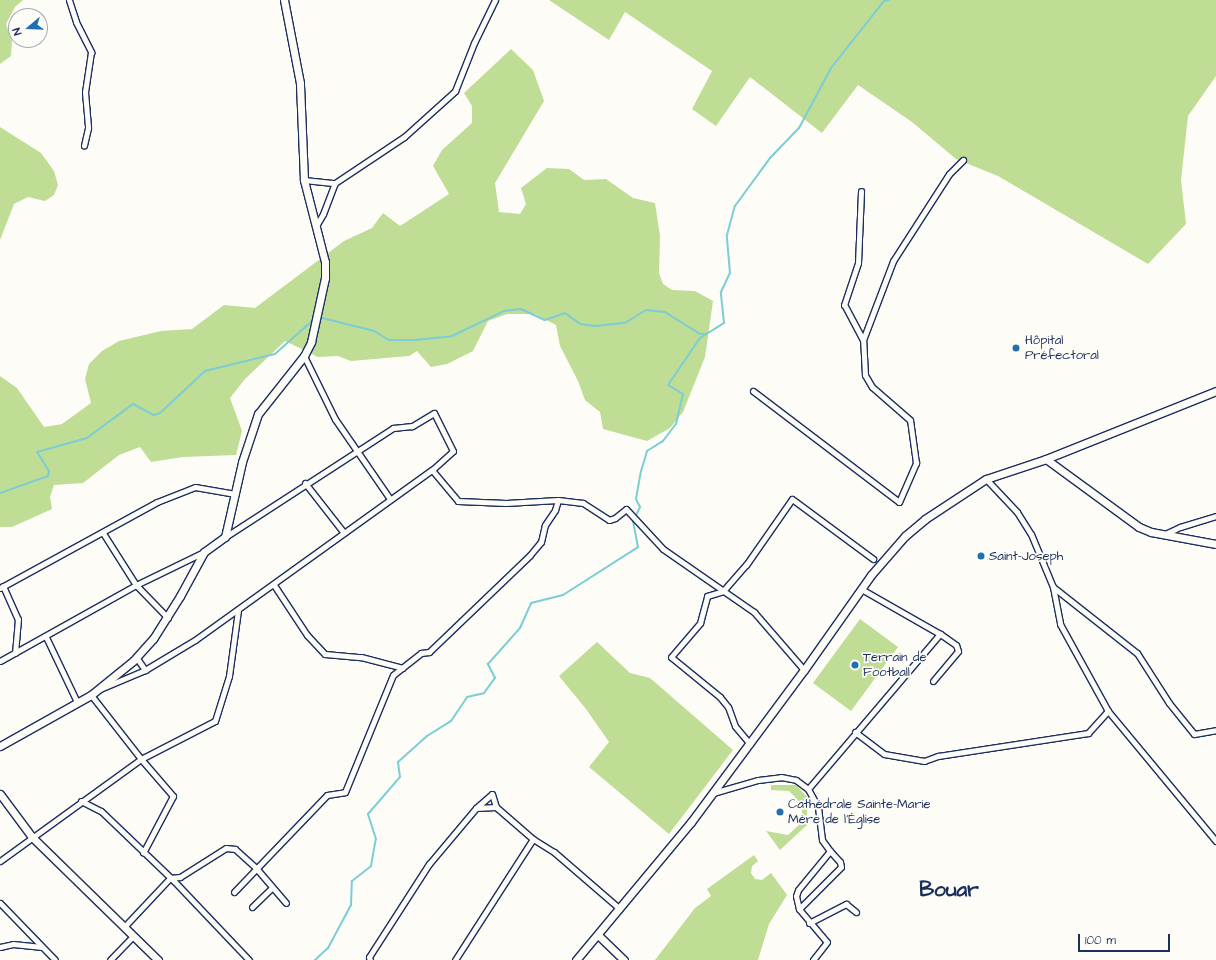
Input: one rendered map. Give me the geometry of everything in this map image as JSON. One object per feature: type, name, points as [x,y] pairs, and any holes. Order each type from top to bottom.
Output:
[{"type":"street","points":[[69,0],[76,22],[91,52],[86,92],[88,128],[84,146]]},
{"type":"street","points":[[225,537],[249,435],[258,414],[304,356],[311,342],[325,278],[323,256],[304,180],[300,83],[284,0]]},
{"type":"street","points":[[316,226],[323,214],[335,183],[404,137],[455,91],[474,43],[495,0]]},
{"type":"street","points":[[753,391],[899,502],[916,463],[910,420],[872,386],[865,375],[863,340],[892,261],[949,174],[963,160]]},
{"type":"street","points":[[304,180],[335,183]]},
{"type":"street","points":[[861,191],[858,262],[844,305],[863,340]]},
{"type":"street","points":[[304,356],[335,418],[356,452],[390,499]]},
{"type":"street","points":[[576,960],[620,909],[712,793],[750,744],[861,589],[905,536],[925,519],[986,479],[1046,459],[1216,391]]},
{"type":"street","points":[[0,661],[46,637],[136,585],[204,552],[305,483],[393,428],[412,426],[434,413],[453,451],[432,470],[196,640],[145,670],[99,689]]},
{"type":"street","points":[[1046,459],[1139,527],[1165,534],[1216,544]]},
{"type":"street","points":[[432,470],[458,501],[506,503],[558,500],[583,504],[609,520],[615,518],[626,509],[663,549],[754,612],[804,670]]},
{"type":"street","points":[[986,479],[1017,512],[1031,534],[1053,587],[1060,624],[1108,711],[1216,841]]},
{"type":"street","points":[[305,483],[344,533]]},
{"type":"street","points":[[15,653],[18,619],[1,587],[103,533],[157,502],[195,488],[235,494]]},
{"type":"street","points":[[750,744],[735,726],[728,707],[720,697],[671,656],[700,623],[708,596],[723,591],[746,565],[792,499],[873,559]]},
{"type":"street","points":[[234,892],[327,796],[345,792],[393,675],[421,652],[429,652],[530,554],[541,542],[545,525],[556,510],[558,500]]},
{"type":"street","points":[[1165,534],[1180,527],[1216,516]]},
{"type":"street","points":[[103,533],[136,585],[168,618]]},
{"type":"street","points":[[0,746],[91,695],[136,657],[168,618],[204,552]]},
{"type":"street","points":[[274,585],[307,635],[325,654],[361,657],[403,668]]},
{"type":"street","points":[[1053,587],[1136,653],[1169,703],[1194,734],[1216,730]]},
{"type":"street","points":[[861,589],[940,634],[956,645],[958,651],[933,681]]},
{"type":"street","points":[[0,861],[141,759],[215,721],[230,676],[238,610]]},
{"type":"street","points":[[808,789],[940,634]]},
{"type":"street","points":[[46,637],[77,702]]},
{"type":"street","points":[[136,657],[145,670]]},
{"type":"street","points":[[91,695],[141,759],[173,796],[143,853]]},
{"type":"street","points":[[855,732],[884,754],[924,760],[938,756],[1088,733],[1108,711]]},
{"type":"street","points":[[712,793],[758,780],[781,777],[796,780],[808,789],[818,807],[822,840],[840,862],[841,867],[799,909]]},
{"type":"street","points":[[0,794],[32,837],[158,960]]},
{"type":"street","points":[[370,960],[369,957],[429,864],[476,808],[492,794],[496,807],[533,839],[554,852],[620,909]]},
{"type":"street","points":[[81,801],[101,811],[170,878],[248,960]]},
{"type":"street","points":[[476,808],[496,807]]},
{"type":"street","points":[[455,960],[533,839]]},
{"type":"street","points":[[124,927],[170,878],[180,877],[226,848],[235,849],[256,868],[286,903]]},
{"type":"street","points":[[813,960],[827,942],[809,923],[799,909],[796,896],[798,890],[830,851]]},
{"type":"street","points":[[252,907],[272,888]]},
{"type":"street","points":[[0,903],[55,960]]},
{"type":"street","points":[[809,923],[846,904],[856,912]]},
{"type":"street","points":[[598,935],[624,960]]},
{"type":"street","points":[[110,960],[133,936]]},
{"type":"street","points":[[0,947],[13,944],[42,947]]},
{"type":"green space","points":[[0,0],[23,0],[14,8],[8,8],[8,20],[6,24],[8,30],[8,48],[12,48],[11,56],[0,64]]},
{"type":"green space","points":[[549,0],[1216,0],[1216,76],[1188,116],[1181,180],[1186,224],[1148,264],[998,176],[956,159],[912,122],[858,85],[822,133],[750,77],[716,126],[692,109],[712,71],[625,12],[609,40]]},
{"type":"green space","points":[[511,49],[533,70],[544,101],[495,183],[499,212],[520,214],[526,204],[521,188],[547,168],[569,169],[584,180],[606,179],[633,198],[655,203],[660,236],[659,273],[663,284],[672,290],[695,291],[713,301],[705,357],[683,412],[670,428],[647,441],[603,429],[600,412],[585,400],[578,381],[560,346],[556,325],[535,314],[507,314],[488,321],[473,351],[447,364],[431,367],[417,351],[409,356],[351,361],[338,356],[318,357],[285,341],[245,379],[230,398],[242,431],[236,455],[183,457],[151,462],[140,447],[119,455],[83,483],[54,485],[50,497],[52,509],[12,527],[0,527],[0,376],[17,388],[44,427],[62,424],[91,403],[85,379],[89,364],[102,351],[119,341],[161,331],[192,329],[224,305],[255,308],[344,241],[372,228],[383,213],[400,226],[449,194],[433,166],[442,150],[472,123],[472,106],[464,93]]},
{"type":"green space","points":[[0,127],[41,153],[54,171],[58,185],[54,195],[45,201],[28,197],[14,204],[0,240]]},
{"type":"green space","name":"Terrain de Football","points":[[860,619],[898,647],[851,711],[813,683]]},
{"type":"green space","points":[[597,642],[630,673],[650,678],[733,750],[669,834],[589,767],[609,742],[586,709],[559,676]]},
{"type":"green space","points":[[771,785],[796,785],[807,797],[807,825],[780,850],[766,831],[788,835],[802,822],[802,804],[789,791],[771,790]]},
{"type":"green space","points":[[754,855],[758,861],[752,866],[751,873],[755,879],[762,880],[771,873],[787,895],[769,924],[758,960],[655,960],[695,908],[711,896],[707,889]]},
{"type":"waterway","points":[[315,960],[328,948],[351,905],[352,881],[371,866],[376,839],[368,814],[400,777],[398,762],[427,736],[451,721],[467,697],[484,693],[495,678],[488,664],[520,628],[531,603],[563,595],[638,547],[633,522],[640,507],[636,499],[641,471],[647,451],[663,441],[676,424],[683,394],[668,385],[700,338],[724,323],[721,292],[730,273],[727,235],[735,206],[770,158],[799,128],[831,68],[884,1],[889,0]]},
{"type":"waterway","points":[[318,317],[374,331],[389,340],[415,340],[452,336],[504,311],[521,309],[545,320],[565,313],[580,324],[595,326],[625,323],[646,310],[665,312],[700,334],[706,334]]},
{"type":"waterway","points":[[0,493],[48,476],[49,471],[37,452],[87,438],[133,404],[154,415],[160,413],[205,371],[275,354],[313,320]]},
{"type":"place","name":"Hôpital Préfectoral","points":[[1016,348]]},
{"type":"place","name":"Saint-Joseph","points":[[981,556]]},
{"type":"place","name":"Terrain de Football","points":[[855,665]]},
{"type":"place","name":"Cathédrale Sainte-Marie Mère de l'Église","points":[[780,812]]},
{"type":"district","name":"Bouar","points":[[949,890]]}]
